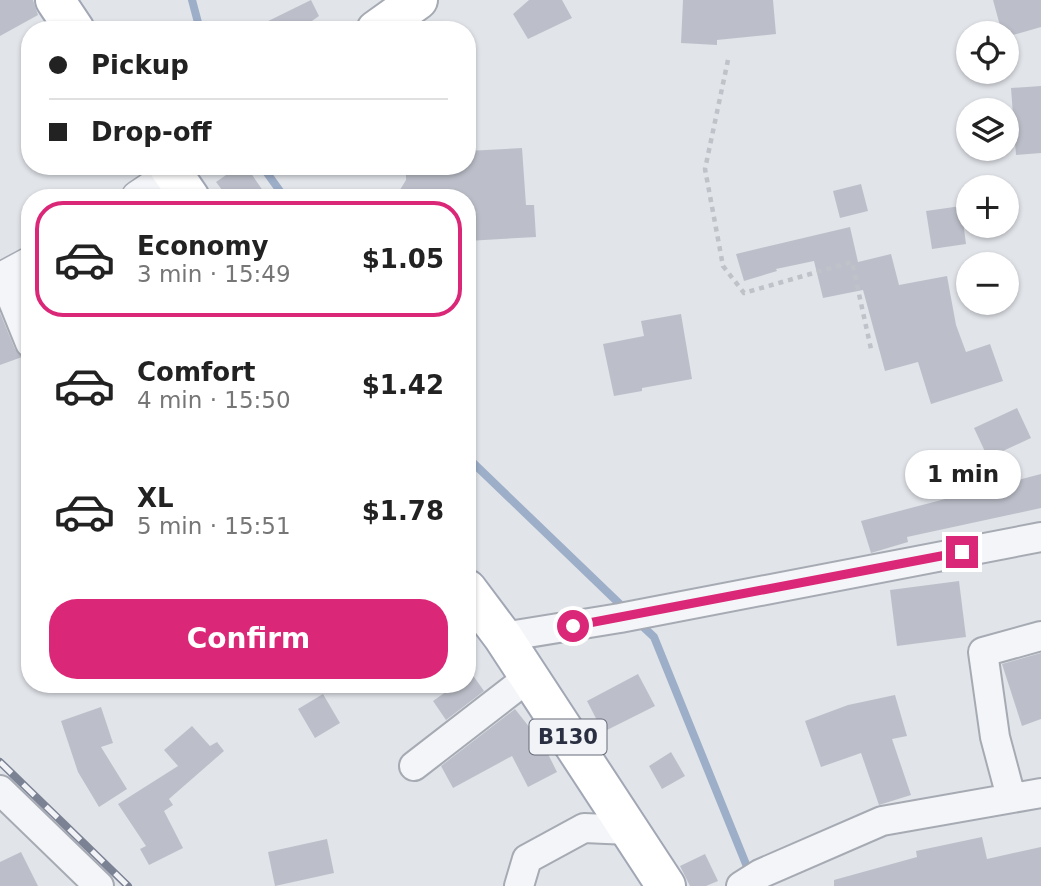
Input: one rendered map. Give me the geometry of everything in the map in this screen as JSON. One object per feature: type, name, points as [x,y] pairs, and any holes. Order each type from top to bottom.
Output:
[{"type":"main road","points":[[55,0],[69,21]]},
{"type":"main road","points":[[389,21],[418,0]]},
{"type":"main road","name":"B130","points":[[476,601],[503,637],[666,886]]},
{"type":"street","points":[[156,189],[180,176]]},
{"type":"street","points":[[11,275],[21,311]]},
{"type":"street","points":[[503,637],[633,616],[1041,537]]},
{"type":"street","points":[[1011,797],[995,737],[984,652],[1041,636]]},
{"type":"street","points":[[414,766],[529,677]]},
{"type":"street","points":[[0,790],[99,886]]},
{"type":"street","points":[[750,880],[882,821],[1041,793]]},
{"type":"street","points":[[519,886],[527,859],[584,828],[629,830]]},
{"type":"path","points":[[728,60],[705,169],[723,266],[744,293],[852,262],[871,349]]},
{"type":"building","points":[[0,0],[33,0],[38,15],[21,21],[21,24],[0,36]]},
{"type":"building","points":[[311,0],[319,16],[312,21],[268,21]]},
{"type":"building","points":[[529,0],[562,0],[572,18],[528,39],[513,14]]},
{"type":"building","points":[[683,0],[773,0],[776,34],[717,40],[717,45],[681,43]]},
{"type":"building","points":[[993,0],[1041,0],[1041,27],[1019,33],[1019,21],[999,21]]},
{"type":"building","points":[[1041,86],[1041,153],[1019,155],[1019,98],[1012,98],[1011,88]]},
{"type":"building","points":[[522,148],[526,205],[534,205],[536,237],[476,240],[476,189],[400,189],[406,175],[476,175],[476,151]]},
{"type":"building","points":[[226,175],[252,175],[262,189],[221,189],[216,182]]},
{"type":"building","points":[[861,184],[868,211],[840,218],[833,191]]},
{"type":"building","points":[[956,207],[956,238],[965,238],[966,244],[932,249],[926,211]]},
{"type":"building","points":[[850,227],[858,262],[891,254],[899,285],[947,276],[956,325],[966,352],[990,344],[1003,381],[931,404],[918,362],[885,371],[863,290],[823,298],[814,261],[776,269],[777,271],[744,281],[736,254]]},
{"type":"building","points":[[0,313],[21,357],[0,365]]},
{"type":"building","points":[[681,314],[692,379],[614,396],[603,344],[644,336],[641,321]]},
{"type":"building","points":[[1017,408],[1031,438],[988,458],[974,428]]},
{"type":"building","points":[[1041,474],[1041,508],[907,537],[908,542],[871,553],[861,521]]},
{"type":"building","points":[[959,581],[966,637],[897,646],[890,590]]},
{"type":"building","points":[[1041,653],[1041,719],[1022,726],[1002,664]]},
{"type":"building","points":[[638,674],[655,706],[603,732],[587,701]]},
{"type":"building","points":[[476,680],[484,691],[446,720],[433,701],[444,693],[476,693]]},
{"type":"building","points":[[323,694],[340,723],[315,738],[298,709]]},
{"type":"building","points":[[895,695],[907,736],[892,739],[911,795],[879,805],[861,753],[821,767],[805,721],[848,705]]},
{"type":"building","points":[[101,707],[113,743],[101,747],[127,789],[99,807],[78,772],[61,721]]},
{"type":"building","points":[[515,709],[530,728],[534,726],[557,772],[528,787],[512,756],[453,788],[441,766]]},
{"type":"building","points":[[192,726],[210,746],[217,742],[224,751],[169,799],[173,805],[164,811],[183,848],[149,865],[140,849],[146,846],[118,804],[178,766],[164,750]]},
{"type":"building","points":[[671,752],[685,776],[662,789],[649,766]]},
{"type":"building","points":[[982,837],[987,859],[1041,847],[1041,886],[834,886],[834,880],[917,857],[916,851]]},
{"type":"building","points":[[327,839],[334,873],[275,886],[268,852]]},
{"type":"building","points":[[21,852],[38,886],[0,886],[0,862]]},
{"type":"building","points":[[705,854],[718,881],[706,886],[690,886],[680,866]]},
{"type":"waterway","points":[[192,0],[198,21]]},
{"type":"waterway","points":[[268,175],[279,189]]},
{"type":"waterway","points":[[476,466],[626,610]]},
{"type":"waterway","points":[[638,622],[654,637],[750,874]]},
{"type":"railway","points":[[0,762],[128,886]]},
{"type":"route","points":[[573,626],[962,552]]}]
